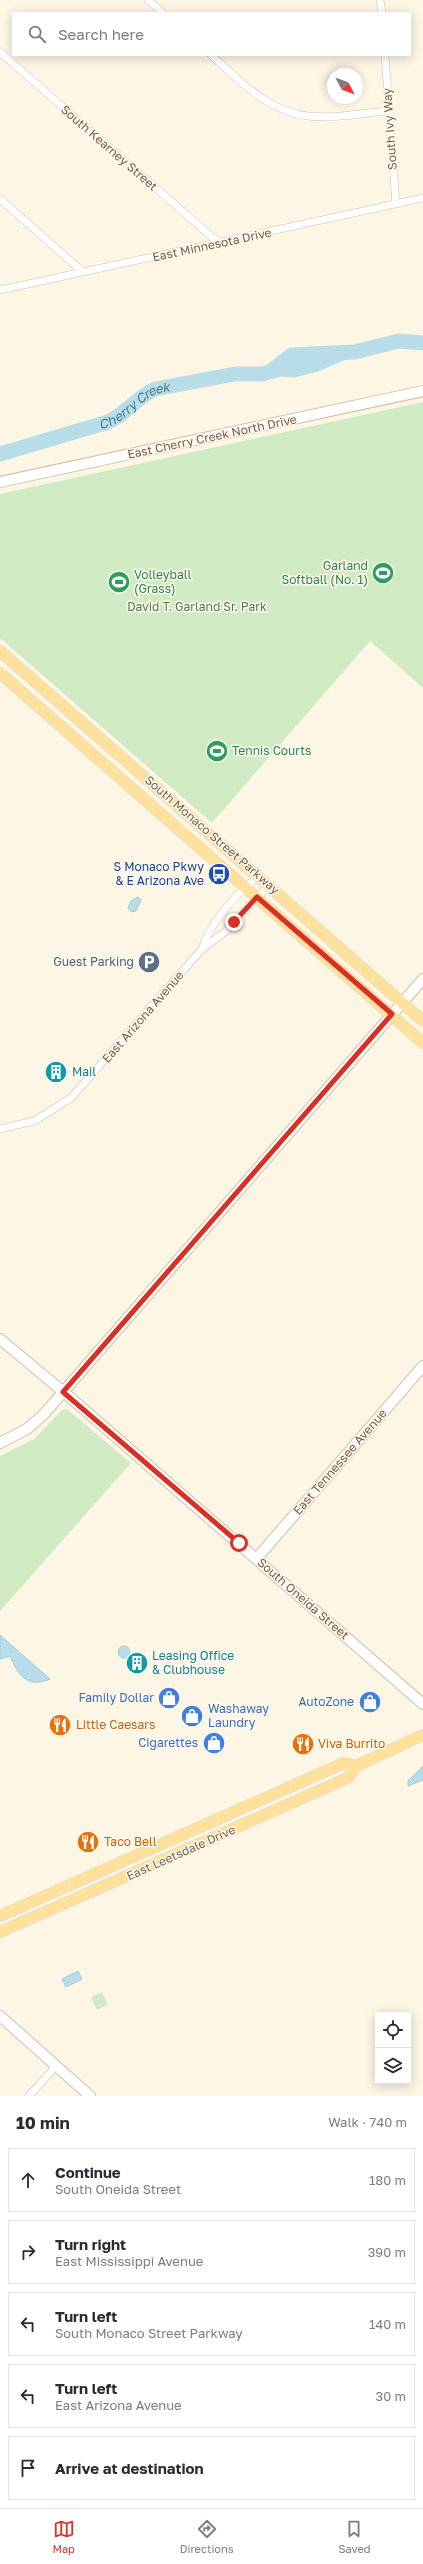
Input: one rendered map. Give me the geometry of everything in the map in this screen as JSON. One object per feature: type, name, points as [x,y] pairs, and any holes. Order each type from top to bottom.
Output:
[{"type":"main road","name":"South Monaco Street Parkway","points":[[0,651],[423,1021]]},
{"type":"main road","name":"South Monaco Street Parkway","points":[[0,673],[423,1042]]},
{"type":"main road","name":"East Leetsdale Drive","points":[[0,1932],[341,1781],[349,1777],[356,1766],[423,1734]]},
{"type":"main road","name":"East Leetsdale Drive","points":[[0,1916],[344,1763],[356,1766]]},
{"type":"street","points":[[148,0],[162,12]]},
{"type":"street","points":[[380,0],[382,12]]},
{"type":"street","name":"South Kearney Street","points":[[0,52],[220,244]]},
{"type":"street","points":[[212,56],[252,90],[287,112],[320,117],[388,111]]},
{"type":"street","name":"South Ivy Way","points":[[385,56],[396,204]]},
{"type":"street","name":"East Minnesota Drive","points":[[0,290],[220,244],[423,198]]},
{"type":"street","points":[[0,199],[83,272]]},
{"type":"street","name":"East Cherry Creek North Drive","points":[[0,482],[423,391]]},
{"type":"street","name":"East Arizona Avenue","points":[[202,948],[212,926],[246,887],[258,876]]},
{"type":"street","name":"East Arizona Avenue","points":[[0,1129],[36,1120],[71,1098],[202,948],[222,935],[268,885]]},
{"type":"street","points":[[0,1443],[31,1426],[63,1392],[423,979]]},
{"type":"street","name":"South Oneida Street","points":[[0,1339],[257,1558],[423,1704]]},
{"type":"street","name":"East Tennessee Avenue","points":[[257,1558],[422,1367]]},
{"type":"street","points":[[0,2016],[90,2096]]},
{"type":"street","points":[[29,2096],[56,2066]]},
{"type":"green space","name":"David T. Garland Sr. Park","points":[[423,402],[423,688],[370,641],[212,823],[0,638],[0,494]]},
{"type":"green space","points":[[67,1409],[131,1463],[0,1611],[0,1456],[34,1439],[62,1410]]},
{"type":"green space","points":[[102,1992],[108,2005],[97,2010],[91,1997]]},
{"type":"water","points":[[138,897],[141,900],[136,911],[131,912],[128,908],[131,901]]},
{"type":"water","points":[[0,1635],[50,1679],[42,1682],[29,1681],[16,1669],[10,1656],[0,1659]]},
{"type":"water","points":[[124,1646],[128,1648],[130,1652],[128,1656],[124,1658],[120,1656],[118,1652],[120,1648]]},
{"type":"water","points":[[423,1766],[423,1780],[408,1786],[408,1781]]},
{"type":"water","points":[[78,1971],[82,1979],[66,1987],[62,1979]]},
{"type":"waterway","name":"Cherry Creek","points":[[271,371],[292,355],[354,352],[399,341],[423,343]]},
{"type":"waterway","name":"Cherry Creek","points":[[0,454],[108,422],[155,389],[235,374],[262,374],[280,369],[294,370],[317,364],[342,353]]},
{"type":"place","name":"Garland Softball (No. 1)","points":[[383,573]]},
{"type":"place","name":"Volleyball (Grass)","points":[[119,582]]},
{"type":"place","name":"Tennis Courts","points":[[217,751]]},
{"type":"place","name":"S Monaco Pkwy & E Arizona Ave","points":[[219,874]]},
{"type":"place","name":"Guest Parking","points":[[149,962]]},
{"type":"place","name":"Mail","points":[[56,1072]]},
{"type":"place","name":"Leasing Office & Clubhouse","points":[[137,1663]]},
{"type":"place","name":"Family Dollar","points":[[169,1698]]},
{"type":"place","name":"AutoZone","points":[[370,1702]]},
{"type":"place","name":"Washaway Laundry","points":[[192,1716]]},
{"type":"place","name":"Little Caesars","points":[[60,1725]]},
{"type":"place","name":"Cigarettes","points":[[214,1743]]},
{"type":"place","name":"Viva Burrito","points":[[303,1744]]},
{"type":"place","name":"Taco Bell","points":[[88,1842]]},
{"type":"route","points":[[234,922],[257,897],[392,1014],[339,1073],[63,1392],[239,1543]]}]
